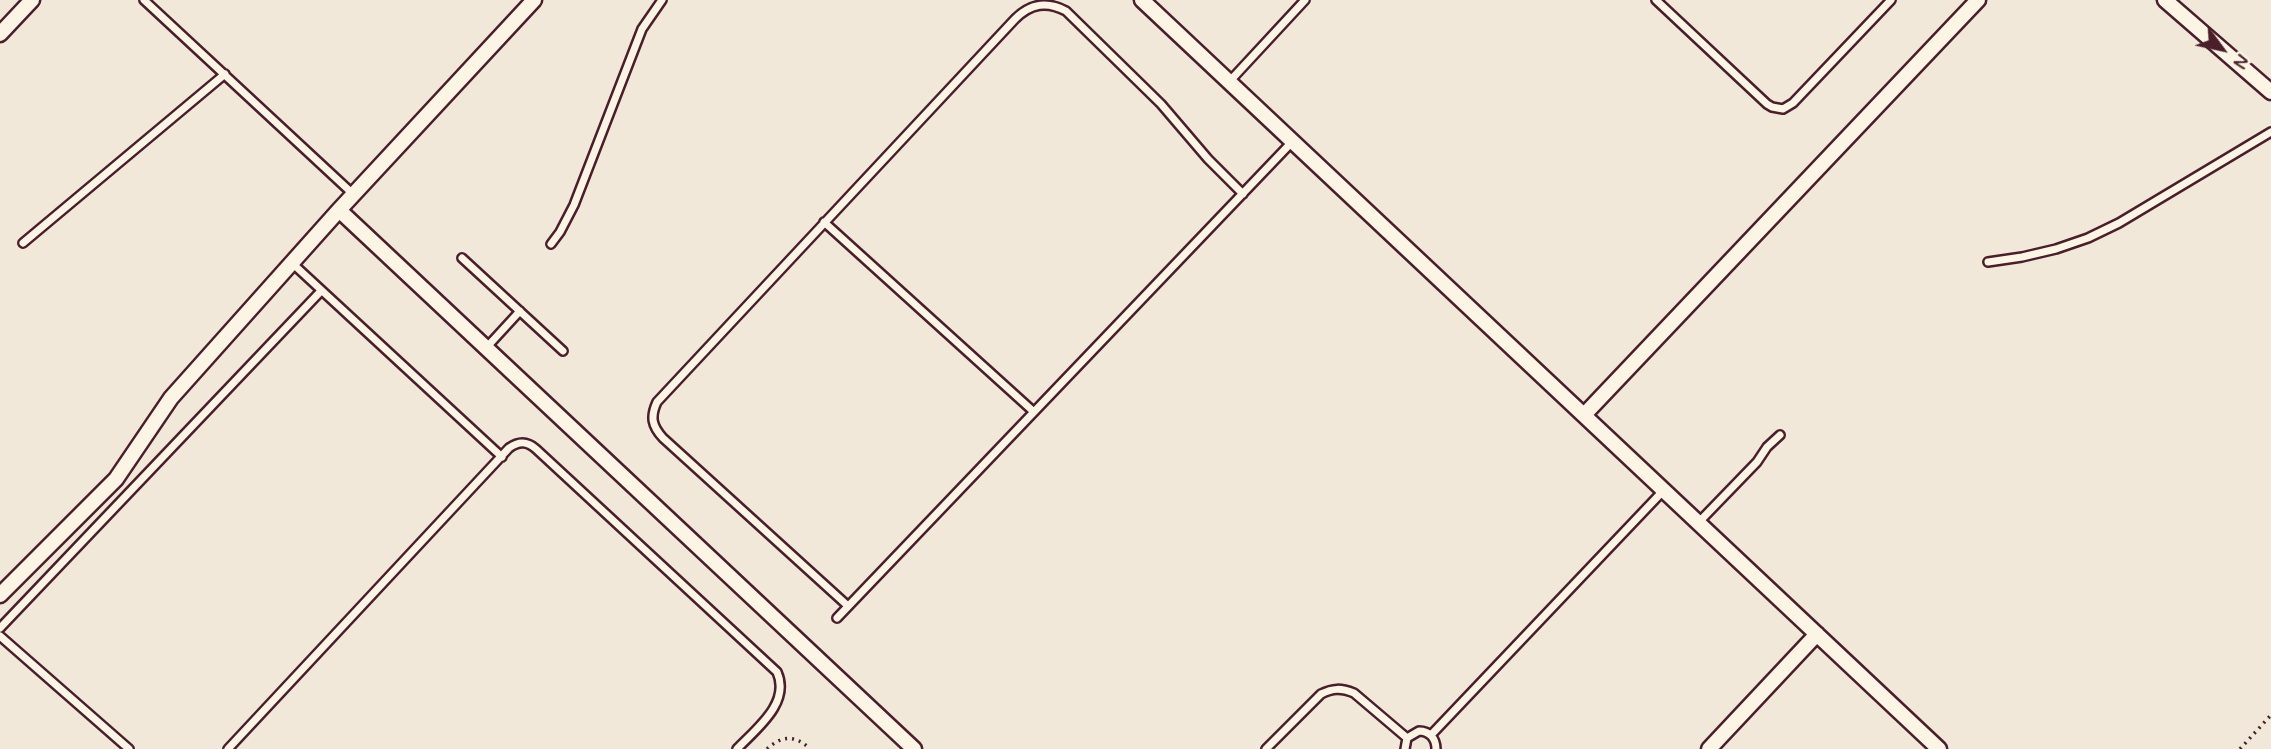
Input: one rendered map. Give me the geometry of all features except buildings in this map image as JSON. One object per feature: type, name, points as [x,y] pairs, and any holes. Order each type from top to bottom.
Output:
[{"type":"street","points":[[0,34],[32,0]]},
{"type":"street","points":[[0,595],[116,479],[172,398],[339,210],[534,0]]},
{"type":"street","points":[[1142,0],[1939,749]]},
{"type":"street","points":[[1584,415],[1978,0]]},
{"type":"street","points":[[2165,0],[2271,92]]},
{"type":"street","points":[[339,210],[914,749]]},
{"type":"street","points":[[1709,749],[1817,634]]},
{"type":"lane","points":[[145,0],[354,195]]},
{"type":"lane","points":[[551,244],[574,205],[642,29],[662,0]]},
{"type":"lane","points":[[1229,82],[1305,0]]},
{"type":"lane","points":[[1656,0],[1767,104],[1783,109],[1793,103],[1891,0]]},
{"type":"lane","points":[[848,606],[663,438],[656,430],[653,412],[657,402],[1023,10],[1045,4],[1066,11],[1161,104],[1208,159],[1243,194]]},
{"type":"lane","points":[[23,243],[225,74]]},
{"type":"lane","points":[[1988,262],[2056,249],[2088,238],[2119,223],[2271,132]]},
{"type":"lane","points":[[837,618],[1293,141]]},
{"type":"lane","points":[[824,222],[1034,412]]},
{"type":"lane","points":[[462,258],[564,351]]},
{"type":"lane","points":[[292,263],[502,457]]},
{"type":"lane","points":[[0,628],[321,291]]},
{"type":"lane","points":[[486,348],[520,311]]},
{"type":"lane","points":[[1698,523],[1780,435]]},
{"type":"lane","points":[[228,749],[515,444],[530,444],[777,672],[781,686],[776,704],[737,749]]},
{"type":"lane","points":[[1431,735],[1664,490]]},
{"type":"lane","points":[[0,636],[129,749]]},
{"type":"lane","points":[[1266,749],[1321,694],[1331,689],[1354,693],[1407,738]]},
{"type":"lane","points":[[1405,749],[1407,738],[1419,731],[1431,735],[1436,749]]},
{"type":"path","points":[[2239,749],[2271,715]]},
{"type":"path","points":[[767,749],[785,738],[802,741],[810,749]]}]
